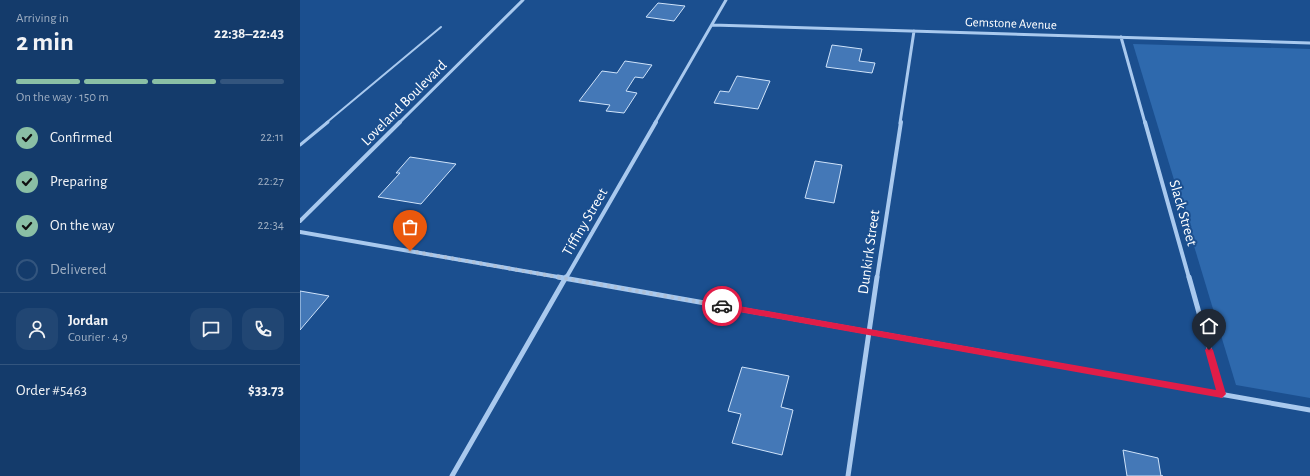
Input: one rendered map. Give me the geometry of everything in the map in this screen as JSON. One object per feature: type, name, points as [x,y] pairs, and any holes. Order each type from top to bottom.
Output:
[{"type":"street","name":"Loveland Boulevard","points":[[300,221],[523,0]]},
{"type":"street","name":"Tiffiny Street","points":[[452,476],[726,0]]},
{"type":"street","name":"Gemstone Avenue","points":[[712,25],[1310,43]]},
{"type":"street","name":"Dunkirk Street","points":[[848,476],[914,31]]},
{"type":"street","name":"Slack Street","points":[[1121,37],[1222,394]]},
{"type":"street","points":[[300,232],[1310,410]]},
{"type":"lane","points":[[300,145],[441,27]]},
{"type":"shaded area","points":[[1133,44],[1310,49],[1310,398],[1236,385]]},
{"type":"building","points":[[658,3],[685,6],[674,21],[646,17]]},
{"type":"building","points":[[832,45],[862,49],[859,61],[875,63],[872,73],[826,67]]},
{"type":"building","points":[[625,61],[652,65],[643,78],[635,77],[626,91],[637,93],[624,113],[606,111],[610,105],[579,101],[602,71],[617,73]]},
{"type":"building","points":[[737,76],[770,81],[758,109],[714,103],[720,91],[729,92]]},
{"type":"building","points":[[410,157],[456,164],[421,204],[378,197],[400,173],[396,173]]},
{"type":"building","points":[[815,161],[842,165],[834,203],[805,198]]},
{"type":"building","points":[[300,291],[329,296],[300,330]]},
{"type":"building","points":[[742,367],[789,376],[781,407],[793,410],[782,455],[732,443],[741,414],[728,411]]},
{"type":"building","points":[[1123,450],[1158,458],[1161,476],[1127,476]]},
{"type":"way so far","points":[[410,251],[722,306]]},
{"type":"route","points":[[722,306],[1222,394],[1209,350]]}]
